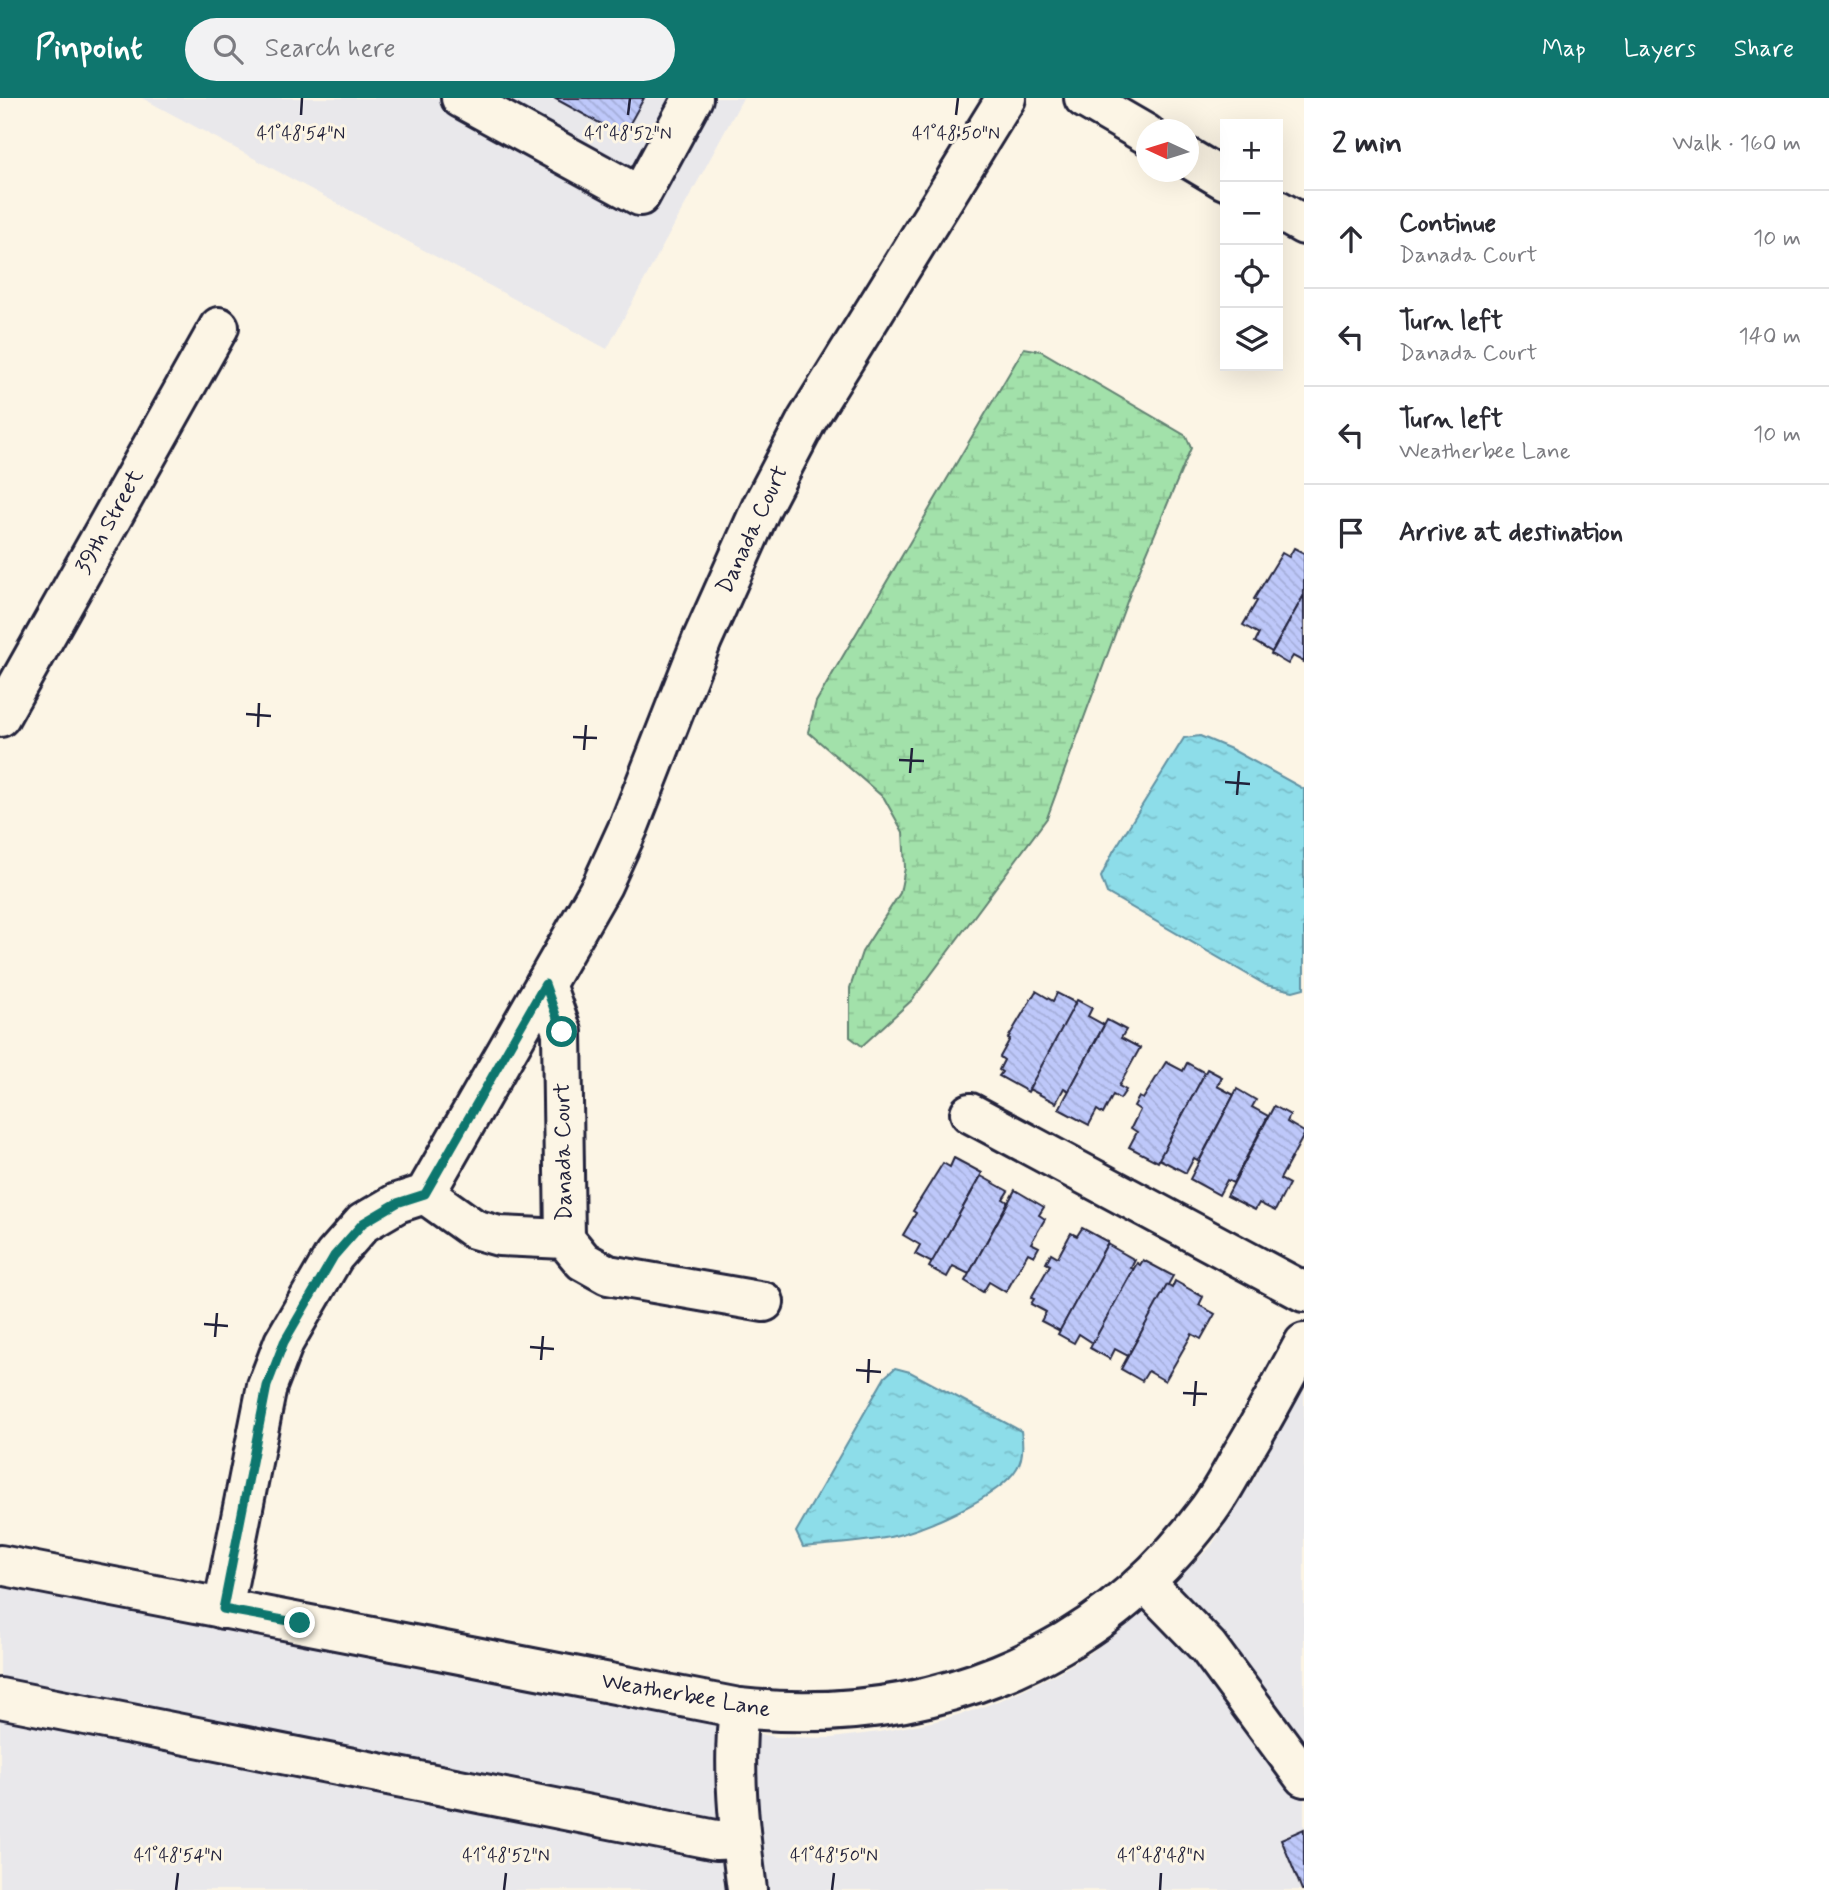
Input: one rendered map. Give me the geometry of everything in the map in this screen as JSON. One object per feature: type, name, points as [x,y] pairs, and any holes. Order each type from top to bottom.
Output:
[{"type":"street","points":[[461,98],[640,196],[693,98]]},
{"type":"street","name":"Danada Court","points":[[565,1239],[499,1236],[474,1229],[425,1194],[601,885],[629,827],[702,640],[762,506],[807,420],[1006,98]]},
{"type":"street","points":[[1084,98],[1136,128]]},
{"type":"street","points":[[1199,165],[1220,177]]},
{"type":"street","points":[[1283,213],[1304,225]]},
{"type":"street","name":"39th Street","points":[[0,717],[219,327]]},
{"type":"street","name":"Danada Court","points":[[545,984],[562,1032],[565,1239],[583,1261],[608,1275],[764,1302]]},
{"type":"street","points":[[970,1113],[1304,1292]]},
{"type":"street","points":[[223,1609],[267,1386],[284,1342],[334,1256],[363,1223],[397,1203],[425,1194]]},
{"type":"street","name":"Weatherbee Lane","points":[[0,1565],[739,1708],[780,1712],[858,1710],[902,1704],[958,1689],[1019,1665],[1081,1634],[1145,1582],[1208,1512],[1302,1350]]},
{"type":"street","points":[[1145,1582],[1208,1647],[1304,1777]]},
{"type":"street","points":[[0,1698],[716,1840],[740,1839]]},
{"type":"street","points":[[739,1708],[734,1748],[740,1839],[747,1890]]},
{"type":"shaded area","points":[[142,98],[743,98],[607,349]]},
{"type":"shaded area","points":[[1304,1387],[1304,1890],[0,1890],[0,1586],[776,1737],[832,1738],[879,1732],[972,1711],[1060,1672],[1092,1652],[1210,1548],[1253,1481]]},
{"type":"green space","points":[[1024,348],[1041,351],[1186,436],[1191,448],[1132,588],[1047,818],[912,1000],[862,1046],[850,1037],[850,988],[862,952],[900,893],[905,868],[903,832],[884,798],[808,732],[816,702]]},
{"type":"water","points":[[1200,736],[1231,749],[1304,789],[1304,988],[1293,991],[1266,985],[1107,893],[1101,877],[1113,852],[1184,738]]},
{"type":"water","points":[[895,1368],[910,1372],[1021,1431],[1022,1450],[1017,1468],[995,1490],[940,1520],[879,1539],[803,1547],[796,1532],[885,1377]]},
{"type":"building","points":[[554,98],[644,98],[623,136]]},
{"type":"building","points":[[1294,548],[1304,553],[1304,595],[1272,652],[1255,642],[1259,634],[1243,625],[1257,601],[1254,599],[1282,553],[1289,557]]},
{"type":"building","points":[[1304,595],[1304,662],[1293,656],[1288,664],[1271,654]]},
{"type":"building","points":[[1036,991],[1053,1001],[1057,993],[1076,1003],[1028,1092],[999,1076],[1004,1060],[1000,1057]]},
{"type":"building","points":[[1077,1000],[1092,1008],[1088,1016],[1104,1025],[1069,1091],[1064,1088],[1056,1103],[1029,1089]]},
{"type":"building","points":[[1107,1020],[1126,1030],[1121,1038],[1140,1048],[1119,1086],[1126,1090],[1120,1099],[1113,1095],[1103,1114],[1097,1110],[1089,1125],[1059,1109]]},
{"type":"building","points":[[1166,1062],[1183,1071],[1187,1063],[1205,1073],[1158,1162],[1129,1147],[1137,1132],[1131,1128],[1140,1110],[1134,1106],[1139,1097],[1143,1099]]},
{"type":"building","points":[[1207,1069],[1222,1077],[1217,1086],[1234,1095],[1199,1161],[1194,1158],[1186,1173],[1159,1159]]},
{"type":"building","points":[[1237,1089],[1256,1100],[1252,1107],[1268,1116],[1233,1183],[1227,1180],[1219,1195],[1190,1179]]},
{"type":"building","points":[[1274,1106],[1290,1115],[1287,1122],[1304,1132],[1304,1135],[1280,1179],[1289,1184],[1275,1211],[1259,1203],[1255,1210],[1227,1196]]},
{"type":"building","points":[[954,1158],[982,1173],[932,1263],[915,1254],[920,1245],[903,1235],[916,1213],[913,1211],[943,1163],[950,1167]]},
{"type":"building","points":[[981,1176],[1008,1191],[1003,1199],[1008,1202],[969,1274],[953,1266],[947,1277],[929,1267]]},
{"type":"building","points":[[1015,1190],[1044,1207],[1039,1215],[1045,1219],[1031,1243],[1039,1247],[1034,1256],[1028,1253],[1006,1292],[989,1282],[983,1292],[965,1281]]},
{"type":"building","points":[[1082,1228],[1108,1242],[1060,1331],[1041,1321],[1046,1312],[1031,1304],[1034,1299],[1031,1298],[1050,1265],[1046,1263],[1051,1253],[1058,1257],[1071,1233],[1077,1236]]},
{"type":"building","points":[[1107,1244],[1135,1260],[1131,1268],[1134,1269],[1093,1343],[1079,1334],[1074,1343],[1058,1334]]},
{"type":"building","points":[[1143,1260],[1173,1276],[1128,1356],[1115,1349],[1110,1359],[1090,1348],[1137,1263],[1140,1265]]},
{"type":"building","points":[[1175,1281],[1203,1297],[1199,1305],[1215,1314],[1201,1339],[1192,1334],[1165,1381],[1148,1371],[1142,1381],[1121,1369],[1167,1285],[1172,1288]]},
{"type":"building","points":[[1304,1829],[1304,1890],[1302,1890],[1281,1839]]},
{"type":"route","points":[[300,1623],[223,1609],[267,1386],[284,1342],[334,1256],[363,1223],[397,1203],[425,1194],[545,984],[562,1032]]}]
